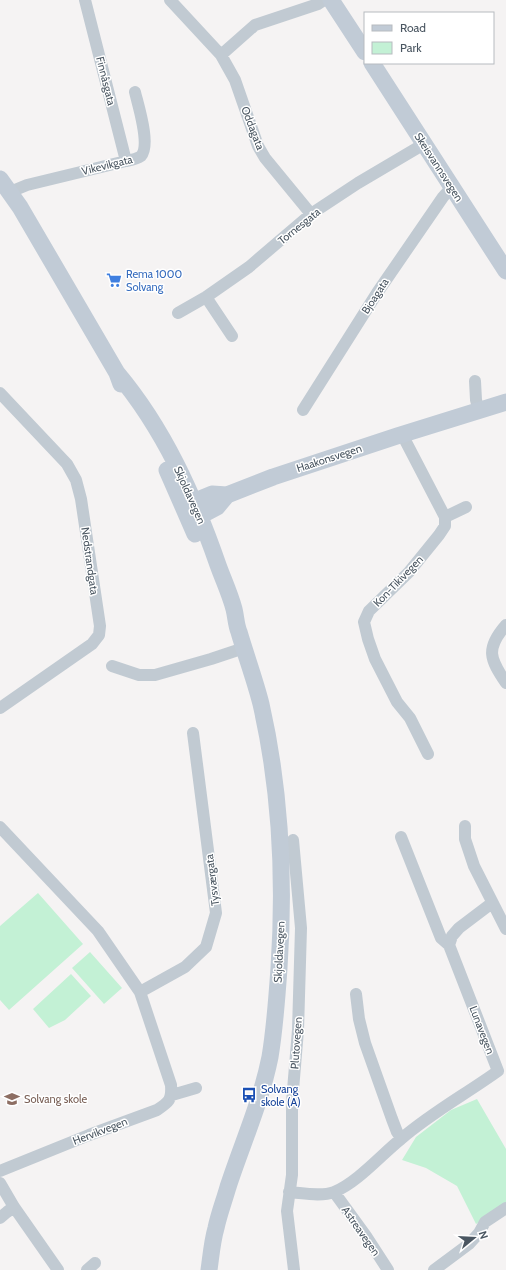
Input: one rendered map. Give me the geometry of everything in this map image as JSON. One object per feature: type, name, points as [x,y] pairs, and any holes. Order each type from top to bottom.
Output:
[{"type":"main road","points":[[331,0],[364,50]]},
{"type":"main road","name":"Skeisvannsvegen","points":[[373,64],[506,271]]},
{"type":"main road","name":"Skjoldavegen","points":[[5,185],[20,207],[117,373],[134,393],[164,441],[194,510],[209,537],[233,608],[238,630],[261,702],[272,761],[278,806],[282,889],[280,951],[274,1026],[267,1074],[215,1229],[209,1270]]},
{"type":"main road","name":"Haakonsvegen","points":[[194,510],[217,507],[227,495],[273,477],[506,402]]},
{"type":"street","name":"Finnåsgata","points":[[85,0],[126,161]]},
{"type":"street","name":"Oddagata","points":[[170,0],[221,55],[235,80],[258,146],[265,158],[311,214]]},
{"type":"street","points":[[221,55],[255,25],[324,0]]},
{"type":"street","name":"Vikevikgata","points":[[5,185],[27,185],[126,161],[142,155],[144,148],[143,123],[135,92]]},
{"type":"street","name":"Tornesgata","points":[[178,313],[206,297],[249,267],[311,214],[424,144]]},
{"type":"street","name":"Bjoagata","points":[[303,410],[377,293],[443,197],[452,188]]},
{"type":"street","points":[[206,297],[232,336]]},
{"type":"street","points":[[474,381],[479,411]]},
{"type":"street","name":"Nedstrandgata","points":[[0,392],[67,464],[76,480],[81,499],[100,626],[99,635],[92,644],[0,708]]},
{"type":"street","points":[[404,434],[409,448],[445,517],[466,506]]},
{"type":"street","name":"Kon-Tikivegen","points":[[428,754],[410,718],[397,702],[375,659],[364,622],[369,611],[409,572],[440,536],[445,526],[445,517]]},
{"type":"street","points":[[506,625],[497,636],[492,652],[494,665],[506,683]]},
{"type":"street","points":[[112,666],[140,674],[154,675],[244,648]]},
{"type":"street","name":"Tysværgata","points":[[140,992],[185,967],[206,947],[216,913],[192,733]]},
{"type":"street","points":[[465,826],[465,839],[474,866],[506,929]]},
{"type":"street","points":[[0,827],[98,931],[140,992],[171,1085],[172,1095],[196,1088]]},
{"type":"street","name":"Lunavegen","points":[[289,1192],[322,1194],[334,1192],[347,1185],[378,1160],[401,1138],[498,1071],[449,945],[441,938],[401,837]]},
{"type":"street","name":"Plutovegen","points":[[293,840],[301,928],[298,1030],[292,1102],[292,1175],[287,1211],[294,1270]]},
{"type":"street","points":[[449,945],[452,936],[459,928],[492,903]]},
{"type":"street","points":[[356,994],[363,1037],[392,1119],[401,1138]]},
{"type":"street","name":"Hervikvegen","points":[[0,1171],[89,1135],[157,1110],[167,1104],[172,1095]]},
{"type":"street","points":[[0,1183],[14,1207],[58,1270]]},
{"type":"street","name":"Astreavegen","points":[[334,1192],[366,1236],[388,1270]]},
{"type":"street","points":[[0,1218],[14,1207]]},
{"type":"street","points":[[434,1270],[469,1244],[479,1233],[485,1222],[506,1208]]},
{"type":"green space","points":[[38,893],[83,944],[9,1010],[0,1000],[0,926]]},
{"type":"green space","points":[[90,952],[122,988],[104,1004],[72,968]]},
{"type":"green space","points":[[71,974],[91,996],[65,1020],[49,1028],[33,1009]]},
{"type":"green space","points":[[477,1099],[506,1149],[506,1203],[476,1224],[457,1186],[426,1168],[402,1160],[416,1137],[451,1110]]},
{"type":"place","name":"Rema 1000 Solvang","points":[[114,280]]},
{"type":"place","name":"Solvang skole (A)","points":[[249,1095]]},
{"type":"place","name":"Solvang skole","points":[[12,1099]]}]
